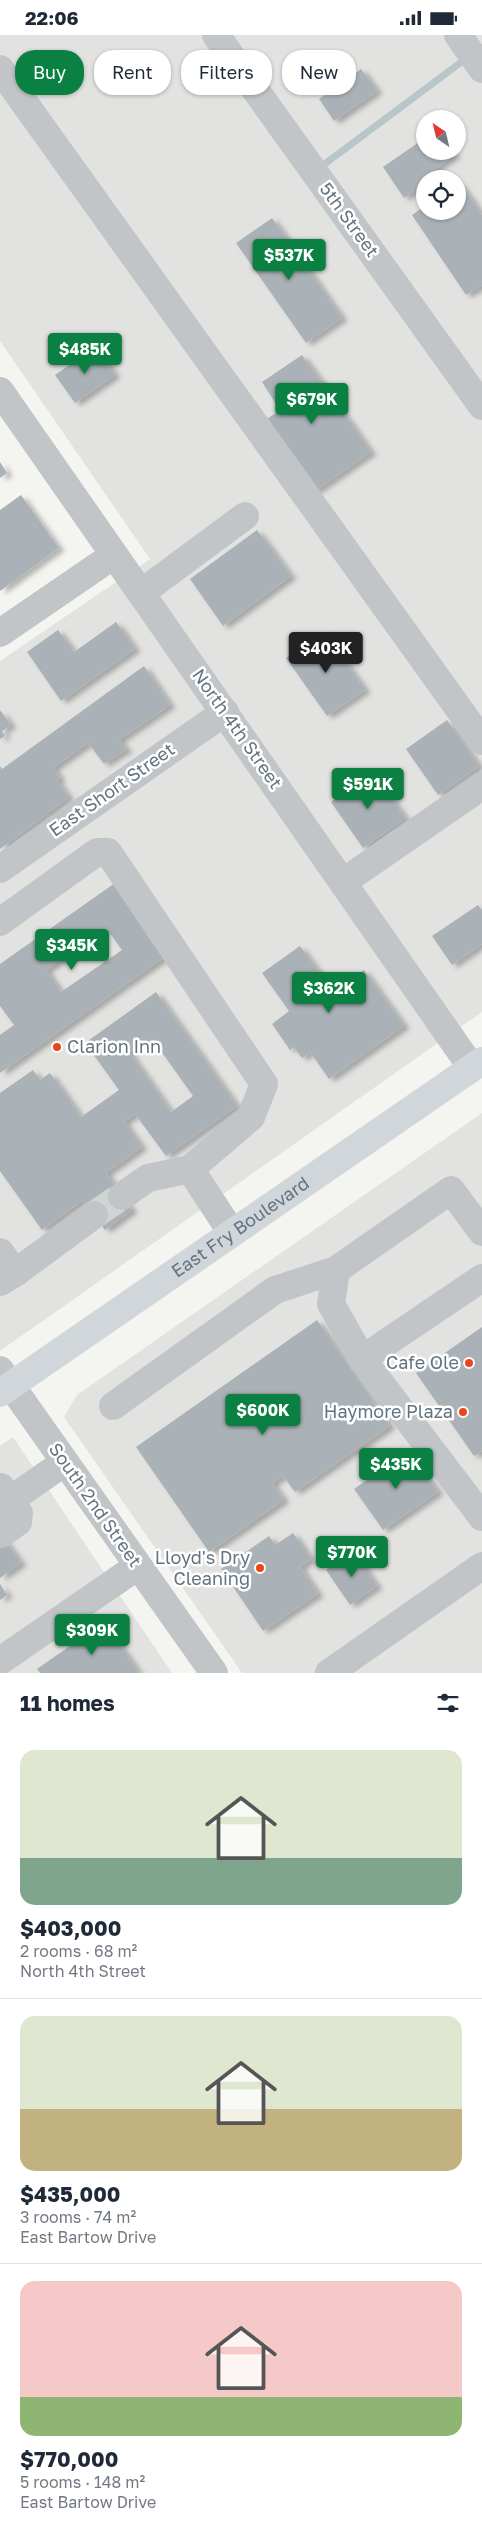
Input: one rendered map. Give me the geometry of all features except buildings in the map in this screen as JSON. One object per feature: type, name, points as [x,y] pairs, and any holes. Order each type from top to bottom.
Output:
[{"type":"main road","name":"East Fry Boulevard","points":[[3,1383],[232,1233],[477,1065]]},
{"type":"street","name":"5th Street","points":[[216,35],[482,406]]},
{"type":"street","points":[[458,35],[482,69]]},
{"type":"street","points":[[0,69],[482,741]]},
{"type":"street","name":"North 4th Street","points":[[0,391],[343,882],[477,1065]]},
{"type":"street","points":[[141,593],[245,516]]},
{"type":"street","points":[[0,633],[114,555]]},
{"type":"street","name":"East Short Street","points":[[0,869],[225,712]]},
{"type":"street","points":[[343,882],[482,786]]},
{"type":"street","points":[[0,922],[97,852],[108,852],[264,1084],[251,1117],[190,1169],[148,1178],[122,1196]]},
{"type":"street","points":[[190,1169],[232,1233]]},
{"type":"street","points":[[113,1406],[275,1290],[336,1270],[451,1190],[482,1232]]},
{"type":"street","points":[[5,1269],[94,1215]]},
{"type":"street","points":[[336,1270],[331,1304],[362,1359],[477,1501]]},
{"type":"street","points":[[362,1359],[482,1278]]},
{"type":"street","name":"South 2nd Street","points":[[3,1383],[65,1462],[214,1673]]},
{"type":"street","points":[[1,1534],[18,1522],[19,1513],[4,1498],[65,1462]]},
{"type":"street","points":[[0,1661],[138,1566]]},
{"type":"street","points":[[329,1673],[482,1566]]},
{"type":"shaded area","points":[[0,35],[482,35],[482,1012],[0,1351],[0,661],[150,559],[0,341]]},
{"type":"shaded area","points":[[482,1113],[482,1673],[242,1673],[64,1417],[77,1395]]},
{"type":"shaded area","points":[[13,1437],[172,1673],[0,1673],[0,1446]]},
{"type":"waterway","points":[[318,169],[468,57]]},
{"type":"tunnel","points":[[94,1215],[122,1196]]},
{"type":"place","name":"Clarion Inn","points":[[57,1047]]},
{"type":"place","name":"Cafe Ole","points":[[469,1363]]},
{"type":"place","name":"Haymore Plaza","points":[[463,1412]]},
{"type":"place","name":"Lloyd's Dry Cleaning","points":[[260,1568]]}]
